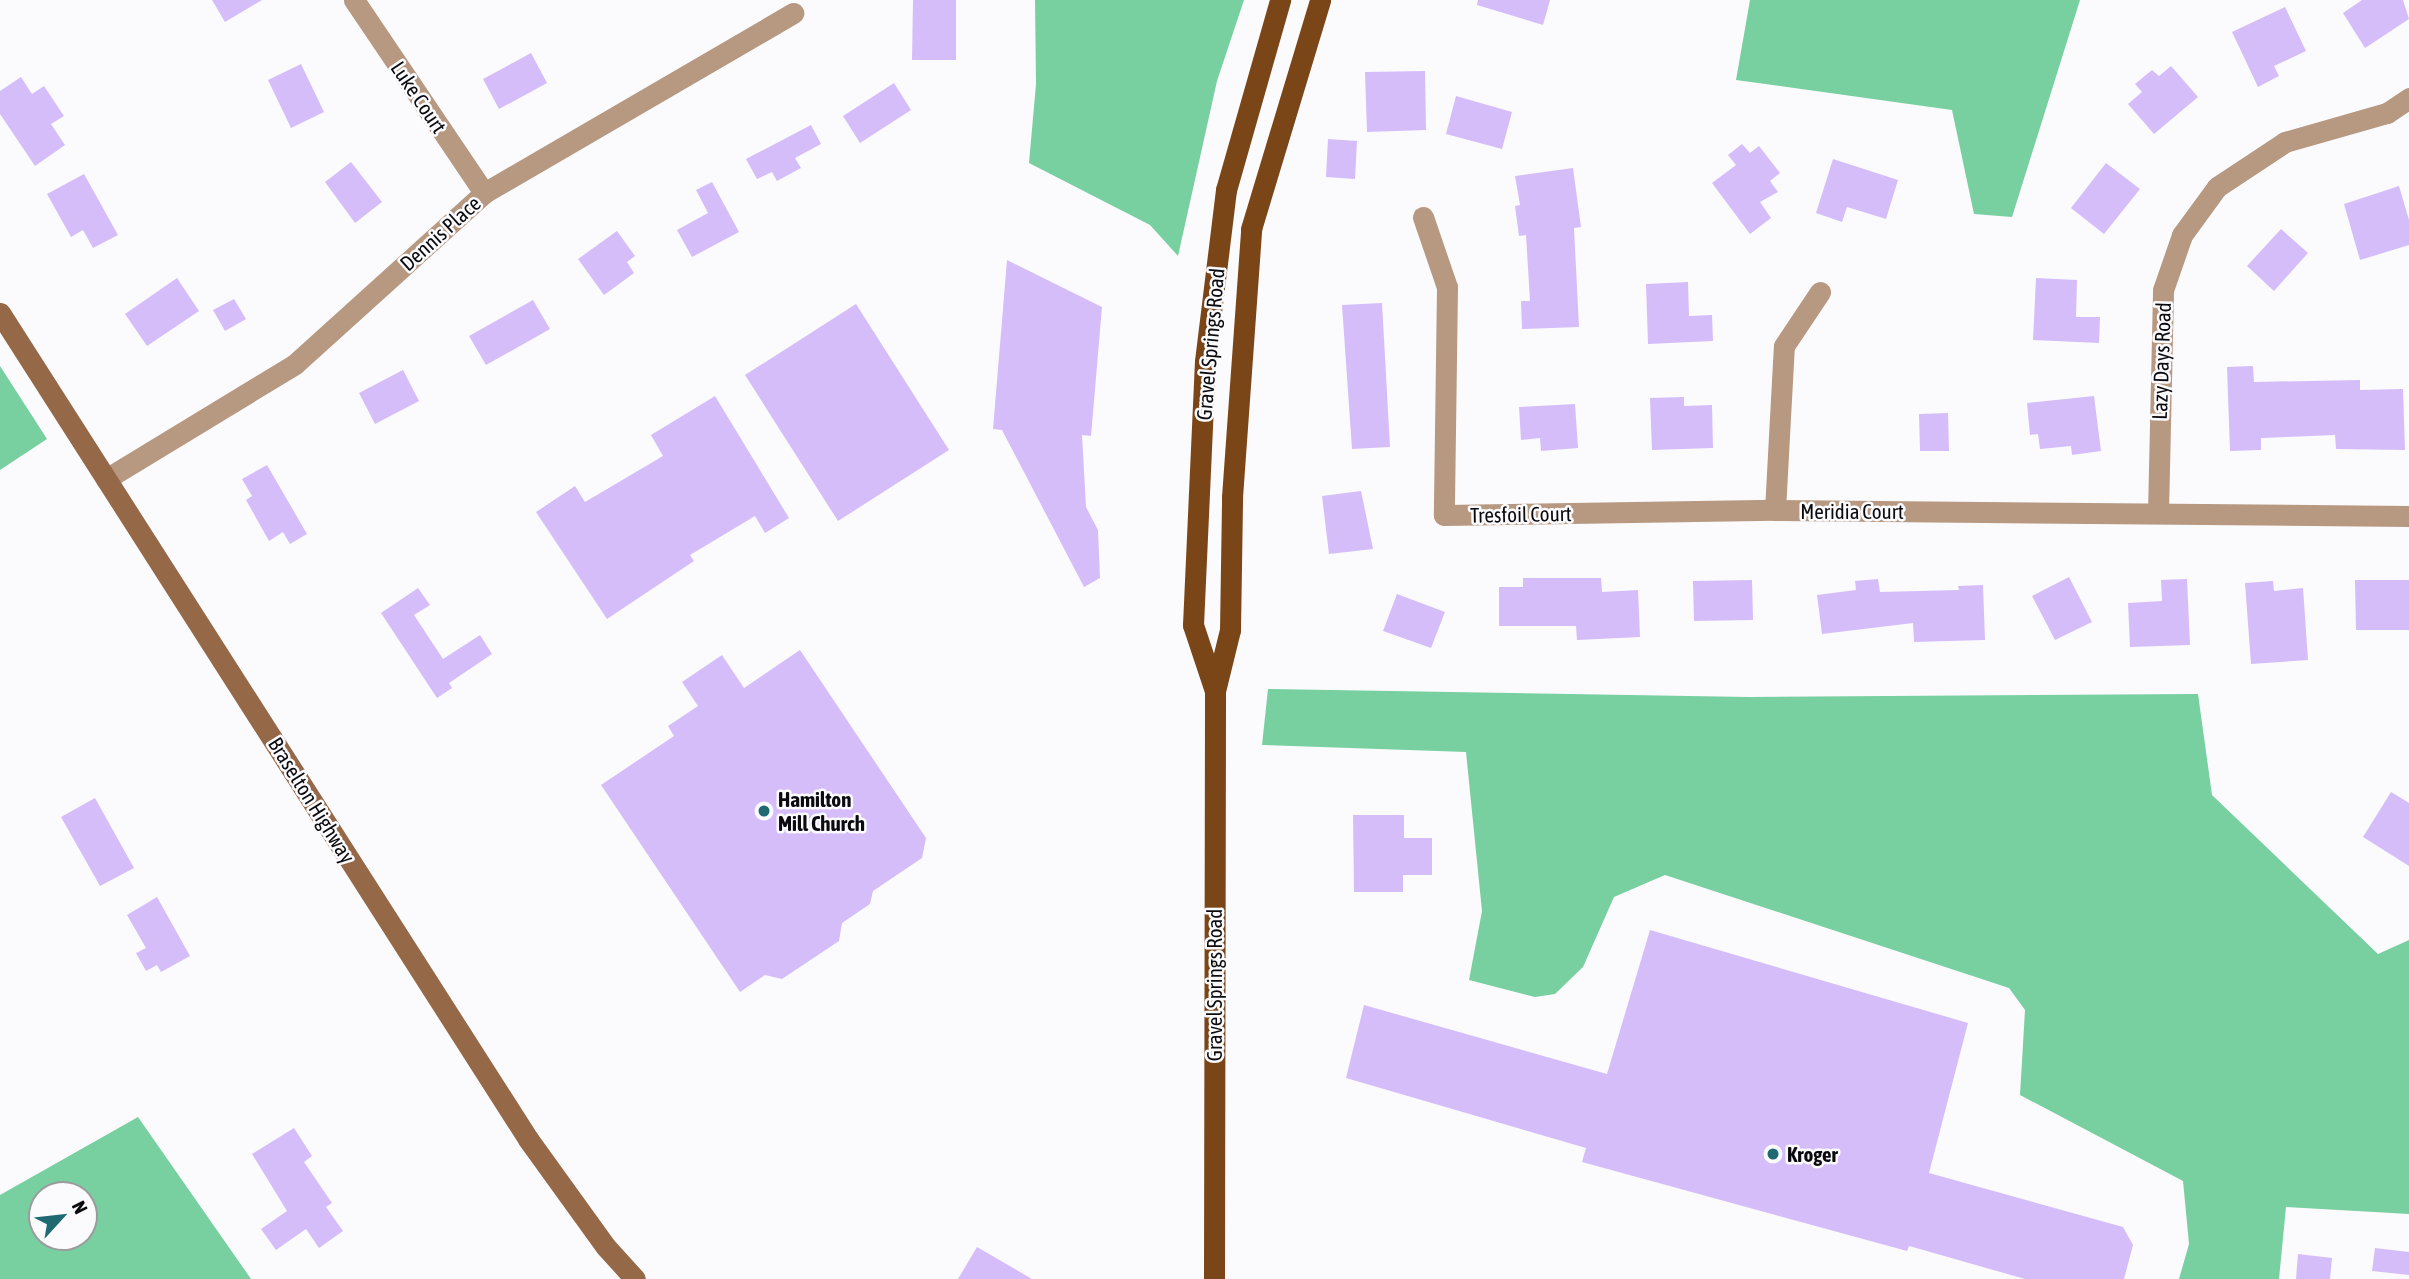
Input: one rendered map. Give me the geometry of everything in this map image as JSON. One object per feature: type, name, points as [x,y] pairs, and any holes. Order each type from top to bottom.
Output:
[{"type":"main road","name":"Gravel Springs Road","points":[[1215,691],[1193,625],[1205,361],[1226,190],[1280,0]]},
{"type":"main road","name":"Gravel Springs Road","points":[[1214,1279],[1215,691],[1230,630],[1232,497],[1251,229],[1320,0]]},
{"type":"main road","name":"Braselton Highway","points":[[0,313],[528,1139],[606,1247],[635,1279]]},
{"type":"street","name":"Luke Court","points":[[354,0],[484,193]]},
{"type":"street","name":"Dennis Place","points":[[106,479],[295,364],[484,193],[793,13]]},
{"type":"street","name":"Lazy Days Road","points":[[2158,513],[2163,290],[2182,235],[2217,187],[2285,142],[2387,113],[2409,98]]},
{"type":"street","name":"Tresfoil Court","points":[[1423,217],[1447,287],[1444,515],[1775,510]]},
{"type":"street","name":"Meridia Court","points":[[1821,292],[1784,346],[1775,510],[2158,513]]},
{"type":"street","points":[[2158,513],[2409,516]]},
{"type":"green space","points":[[1035,0],[1244,0],[1217,81],[1178,256],[1150,225],[1029,163],[1036,84]]},
{"type":"green space","points":[[1750,0],[2080,0],[2012,217],[1974,214],[1952,110],[1736,80]]},
{"type":"green space","points":[[0,366],[47,439],[0,470]]},
{"type":"green space","points":[[1268,689],[1749,697],[2198,694],[2212,795],[2378,954],[2409,940],[2409,1214],[2286,1207],[2279,1279],[2179,1279],[2189,1244],[2183,1181],[2020,1095],[2025,1010],[2009,988],[1665,875],[1614,897],[1583,967],[1555,994],[1535,997],[1469,980],[1482,911],[1466,752],[1262,745]]},
{"type":"green space","points":[[138,1117],[251,1279],[0,1279],[0,1195]]},
{"type":"building","points":[[212,0],[262,0],[225,22]]},
{"type":"building","points":[[913,0],[956,0],[956,60],[912,60]]},
{"type":"building","points":[[1478,0],[1550,0],[1543,25],[1477,5]]},
{"type":"building","points":[[2362,0],[2403,0],[2409,19],[2365,48],[2343,13]]},
{"type":"building","points":[[2285,7],[2306,51],[2274,66],[2279,76],[2258,87],[2232,32]]},
{"type":"building","points":[[531,53],[547,83],[499,109],[483,79]]},
{"type":"building","points":[[301,64],[324,112],[291,128],[268,80]]},
{"type":"building","points":[[2171,66],[2198,97],[2154,134],[2128,104],[2142,92],[2135,84],[2152,70],[2159,76]]},
{"type":"building","points":[[1425,71],[1426,130],[1367,132],[1365,72]]},
{"type":"building","points":[[21,77],[32,94],[44,86],[64,116],[51,124],[65,145],[35,166],[0,114],[0,91]]},
{"type":"building","points":[[894,83],[911,110],[860,143],[843,116]]},
{"type":"building","points":[[1456,96],[1512,112],[1502,149],[1446,134]]},
{"type":"building","points":[[811,125],[821,144],[795,158],[801,168],[777,181],[772,172],[757,179],[746,159]]},
{"type":"building","points":[[1328,139],[1357,141],[1355,179],[1326,177]]},
{"type":"building","points":[[1742,144],[1750,153],[1759,146],[1780,173],[1770,181],[1778,192],[1760,202],[1771,218],[1750,234],[1712,183],[1736,165],[1728,155]]},
{"type":"building","points":[[1833,159],[1898,180],[1886,219],[1847,207],[1842,222],[1816,213]]},
{"type":"building","points":[[351,162],[382,202],[355,223],[325,182]]},
{"type":"building","points":[[2106,163],[2140,189],[2104,234],[2071,208]]},
{"type":"building","points":[[1573,168],[1581,227],[1574,228],[1579,327],[1522,329],[1521,301],[1530,301],[1526,235],[1519,236],[1515,206],[1520,205],[1515,176]]},
{"type":"building","points":[[84,174],[118,235],[93,248],[83,230],[71,237],[47,194]]},
{"type":"building","points":[[712,182],[739,232],[692,257],[677,230],[708,213],[696,190]]},
{"type":"building","points":[[2399,186],[2409,220],[2409,245],[2360,260],[2344,204]]},
{"type":"building","points":[[2281,229],[2308,253],[2274,291],[2247,266]]},
{"type":"building","points":[[617,231],[635,256],[627,262],[634,273],[604,295],[578,259]]},
{"type":"building","points":[[1007,260],[1102,307],[1091,436],[1082,435],[1086,507],[1098,530],[1100,578],[1084,587],[1002,430],[993,429]]},
{"type":"building","points":[[177,278],[199,311],[147,346],[125,314]]},
{"type":"building","points":[[2036,278],[2077,280],[2076,317],[2100,317],[2099,343],[2033,340]]},
{"type":"building","points":[[1688,282],[1689,316],[1712,315],[1713,341],[1648,344],[1646,284]]},
{"type":"building","points":[[234,299],[246,319],[225,331],[213,310]]},
{"type":"building","points":[[533,300],[550,329],[486,365],[469,336]]},
{"type":"building","points":[[1382,303],[1390,447],[1352,449],[1342,305]]},
{"type":"building","points":[[856,304],[949,450],[838,521],[745,375]]},
{"type":"building","points":[[2253,366],[2254,382],[2360,380],[2360,390],[2403,389],[2405,450],[2336,449],[2335,435],[2261,438],[2261,450],[2230,451],[2227,367]]},
{"type":"building","points":[[403,370],[419,401],[375,424],[359,393]]},
{"type":"building","points":[[715,396],[789,518],[765,533],[755,516],[690,555],[694,561],[607,619],[536,512],[575,486],[585,502],[663,456],[651,435]]},
{"type":"building","points":[[2094,396],[2101,451],[2072,455],[2071,446],[2040,449],[2038,434],[2030,435],[2027,403]]},
{"type":"building","points":[[1684,397],[1684,406],[1712,405],[1713,448],[1652,450],[1650,398]]},
{"type":"building","points":[[1575,404],[1578,448],[1541,451],[1540,438],[1521,440],[1519,407]]},
{"type":"building","points":[[1948,413],[1949,451],[1920,451],[1919,414]]},
{"type":"building","points":[[267,465],[307,534],[290,544],[283,532],[269,541],[246,500],[252,496],[242,479]]},
{"type":"building","points":[[1361,491],[1373,549],[1329,554],[1322,496]]},
{"type":"building","points":[[2069,577],[2092,622],[2055,640],[2032,596]]},
{"type":"building","points":[[1523,578],[1601,578],[1602,592],[1638,590],[1640,637],[1577,640],[1576,626],[1499,626],[1499,587],[1523,587]]},
{"type":"building","points":[[1878,579],[1880,592],[1959,590],[1958,586],[1983,585],[1985,640],[1914,642],[1913,623],[1822,634],[1817,595],[1856,590],[1855,581]]},
{"type":"building","points":[[2187,579],[2190,645],[2130,647],[2128,603],[2162,601],[2161,580]]},
{"type":"building","points":[[1752,580],[1753,620],[1694,621],[1693,581]]},
{"type":"building","points":[[2355,580],[2409,580],[2409,630],[2356,630]]},
{"type":"building","points":[[2273,581],[2274,591],[2303,588],[2308,660],[2251,664],[2245,583]]},
{"type":"building","points":[[418,588],[430,605],[414,615],[443,659],[480,635],[492,654],[449,683],[452,688],[437,698],[381,613]]},
{"type":"building","points":[[1397,594],[1445,612],[1431,648],[1383,631]]},
{"type":"building","name":"Hamilton Mill Church","points":[[800,650],[926,838],[922,858],[873,891],[870,904],[842,923],[839,941],[782,979],[765,975],[740,992],[601,785],[674,736],[668,726],[698,706],[682,682],[722,655],[744,688]]},
{"type":"building","points":[[2391,792],[2409,803],[2409,866],[2363,837]]},
{"type":"building","points":[[95,798],[134,868],[100,886],[61,817]]},
{"type":"building","points":[[1353,815],[1404,815],[1404,838],[1432,838],[1432,875],[1403,875],[1403,892],[1354,892]]},
{"type":"building","points":[[157,897],[190,956],[161,972],[157,965],[146,971],[136,953],[146,948],[127,915]]},
{"type":"building","points":[[1650,930],[1968,1023],[1929,1173],[2123,1227],[2133,1245],[2124,1279],[2025,1279],[1909,1246],[1907,1251],[1582,1162],[1586,1148],[1346,1078],[1364,1005],[1607,1074]]},
{"type":"building","points":[[294,1128],[312,1156],[304,1162],[332,1203],[326,1207],[343,1231],[319,1248],[306,1229],[276,1250],[261,1229],[287,1211],[252,1154]]},
{"type":"building","points":[[977,1247],[1032,1279],[958,1279]]},
{"type":"building","points":[[2375,1248],[2409,1252],[2409,1275],[2372,1271]]},
{"type":"building","points":[[2298,1254],[2332,1258],[2330,1279],[2296,1279]]},
{"type":"place","name":"Hamilton Mill Church","points":[[764,811]]},
{"type":"place","name":"Kroger","points":[[1773,1154]]}]
